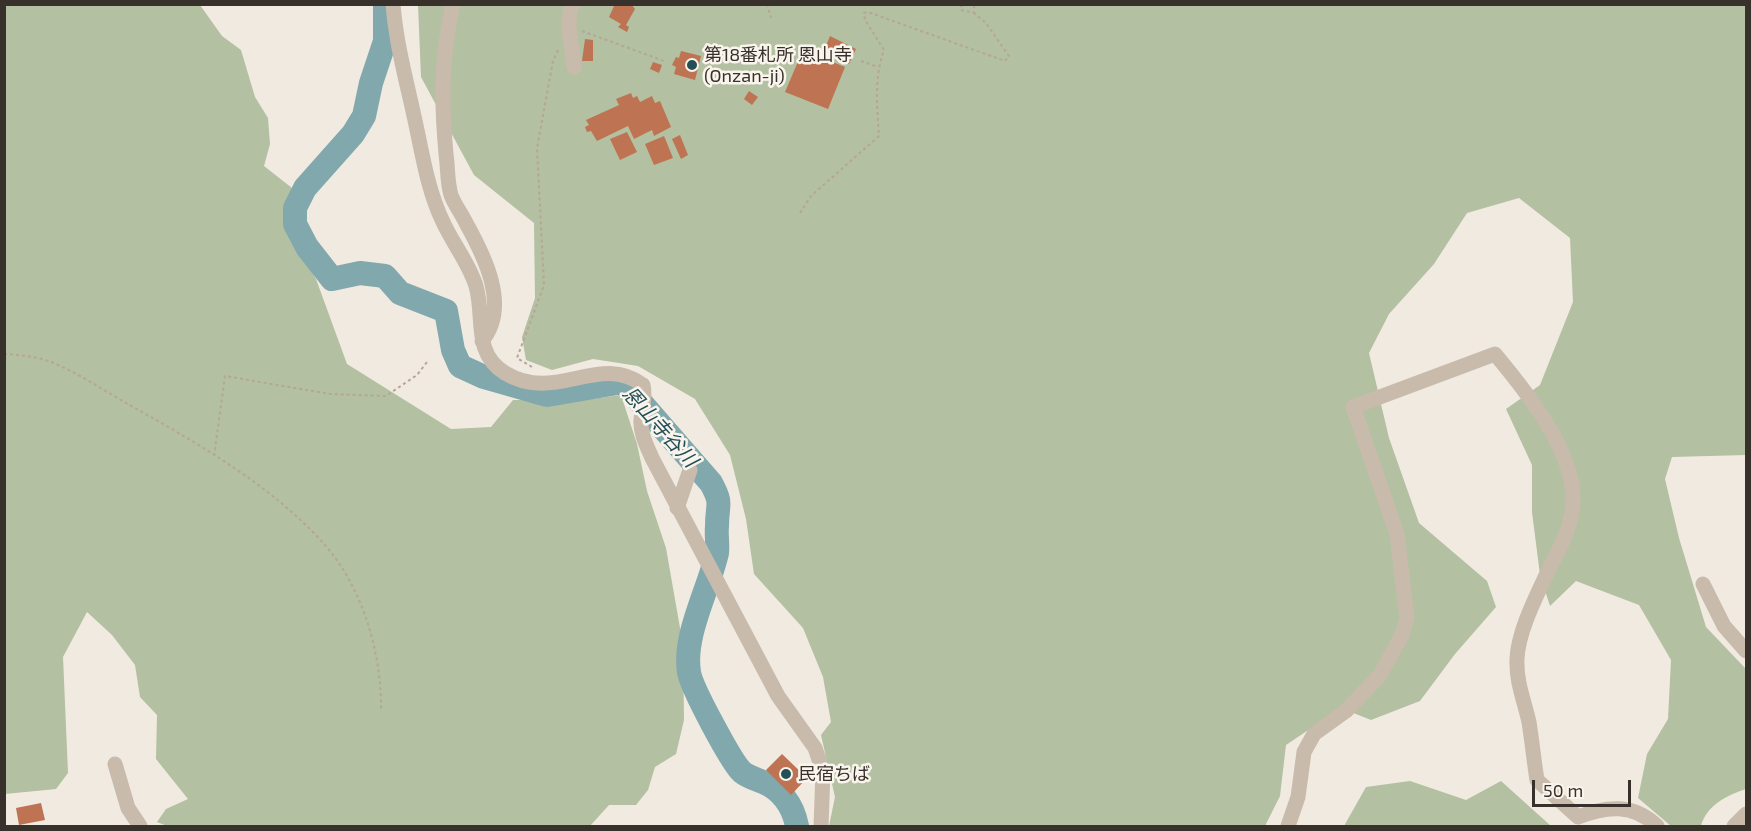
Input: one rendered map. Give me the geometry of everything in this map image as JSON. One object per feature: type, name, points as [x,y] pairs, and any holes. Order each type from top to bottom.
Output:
[{"type":"street","points":[[393,4],[395,39],[433,196],[443,222],[464,259],[476,287],[482,341],[487,358],[503,372],[523,381],[548,385],[607,371],[630,375],[643,385],[646,395],[641,421],[643,438],[677,508],[724,591],[778,696],[815,748],[823,771],[821,826]]},
{"type":"street","points":[[453,4],[443,46],[441,103],[451,195],[483,253],[492,288],[496,312],[492,328],[482,341]]},
{"type":"street","points":[[573,4],[568,26],[573,40],[574,67]]},
{"type":"street","points":[[1288,826],[1298,797],[1304,752],[1314,734],[1346,711],[1380,675],[1402,635],[1407,618],[1397,534],[1353,407],[1495,354],[1525,390],[1552,435],[1567,469],[1573,496],[1569,531],[1533,603],[1517,657],[1518,683],[1528,720],[1537,780],[1578,817],[1595,810],[1622,807],[1638,813],[1657,826]]},
{"type":"street","points":[[677,508],[690,470]]},
{"type":"street","points":[[1703,584],[1724,626],[1746,651]]},
{"type":"street","points":[[115,764],[128,808],[140,826]]},
{"type":"street","points":[[1734,826],[1746,814]]},
{"type":"path","points":[[767,4],[771,18]]},
{"type":"path","points":[[800,213],[811,196],[879,136],[876,97],[878,67],[884,50],[865,20],[864,13],[868,12],[1005,61],[1009,56],[986,23],[974,13],[961,10],[961,4]]},
{"type":"path","points":[[974,4],[974,13]]},
{"type":"path","points":[[542,370],[517,358],[544,285],[537,148],[553,61],[568,26],[664,61]]},
{"type":"path","points":[[861,61],[878,67]]},
{"type":"path","points":[[4,354],[56,364],[181,434],[278,502],[326,545],[348,578],[374,645],[382,685],[381,711]]},
{"type":"path","points":[[214,456],[225,375],[330,394],[386,396],[417,375],[427,362]]},
{"type":"green space","points":[[5,4],[200,5],[222,36],[241,50],[255,97],[268,118],[270,144],[264,166],[292,188],[289,231],[316,279],[347,364],[451,429],[491,427],[513,400],[584,400],[621,395],[637,444],[647,491],[666,548],[683,645],[684,720],[676,754],[655,767],[648,790],[636,805],[609,805],[590,826],[167,826],[157,822],[166,809],[188,799],[156,759],[157,715],[140,697],[135,665],[112,635],[87,612],[63,657],[68,773],[56,789],[5,794]]},
{"type":"green space","points":[[418,5],[1746,5],[1746,455],[1672,457],[1665,479],[1679,538],[1706,627],[1746,669],[1746,789],[1718,802],[1707,813],[1701,826],[1671,826],[1638,798],[1647,754],[1668,719],[1671,660],[1639,605],[1576,581],[1550,606],[1540,575],[1532,512],[1532,465],[1506,409],[1540,385],[1573,302],[1570,238],[1519,198],[1467,213],[1434,264],[1389,314],[1369,353],[1389,438],[1419,523],[1487,581],[1496,607],[1455,654],[1420,701],[1371,720],[1341,708],[1286,745],[1280,796],[1265,826],[829,826],[835,797],[821,735],[831,722],[823,677],[803,628],[754,574],[746,519],[730,455],[695,399],[638,366],[593,359],[552,370],[526,360],[522,337],[535,298],[534,223],[474,175],[421,77]]},
{"type":"green space","points":[[1410,781],[1466,800],[1501,781],[1551,826],[1344,826],[1366,787]]},
{"type":"building","points":[[615,4],[631,4],[635,9],[626,25],[629,27],[627,32],[618,27],[621,24],[609,17]]},
{"type":"building","points":[[830,36],[856,49],[849,64],[823,53]]},
{"type":"building","points":[[585,39],[593,40],[593,61],[582,61]]},
{"type":"building","points":[[803,50],[845,67],[828,109],[785,92]]},
{"type":"building","points":[[681,51],[701,56],[695,80],[674,74],[676,67],[672,65],[676,57],[679,58]]},
{"type":"building","points":[[653,62],[662,65],[659,73],[650,69]]},
{"type":"building","points":[[749,91],[758,97],[752,105],[744,99]]},
{"type":"building","points":[[631,93],[633,98],[637,96],[640,102],[652,96],[655,103],[660,101],[671,127],[654,136],[652,130],[634,139],[628,126],[597,141],[591,131],[587,132],[585,127],[589,125],[586,120],[619,105],[616,99]]},
{"type":"building","points":[[627,132],[637,152],[620,160],[610,139]]},
{"type":"building","points":[[680,135],[688,155],[681,159],[672,139]]},
{"type":"building","points":[[664,136],[673,158],[654,165],[645,144]]},
{"type":"building","name":"民宿ちば","points":[[782,754],[807,778],[791,795],[766,770]]},
{"type":"building","points":[[41,803],[45,820],[19,825],[16,808]]},
{"type":"waterway","name":"恩山寺谷川","points":[[385,4],[385,41],[371,83],[364,116],[353,134],[305,188],[295,208],[295,224],[307,247],[332,279],[360,273],[385,276],[400,293],[446,311],[453,350],[460,366],[484,377],[547,395],[623,382],[711,483],[718,500],[717,553],[693,628],[688,658],[691,680],[721,740],[737,766],[749,777],[776,789],[793,812],[797,826]]},
{"type":"place","name":"第18番札所 恩山寺 (Onzan-ji)","points":[[692,65]]},
{"type":"place","name":"民宿ちば","points":[[786,774]]}]
